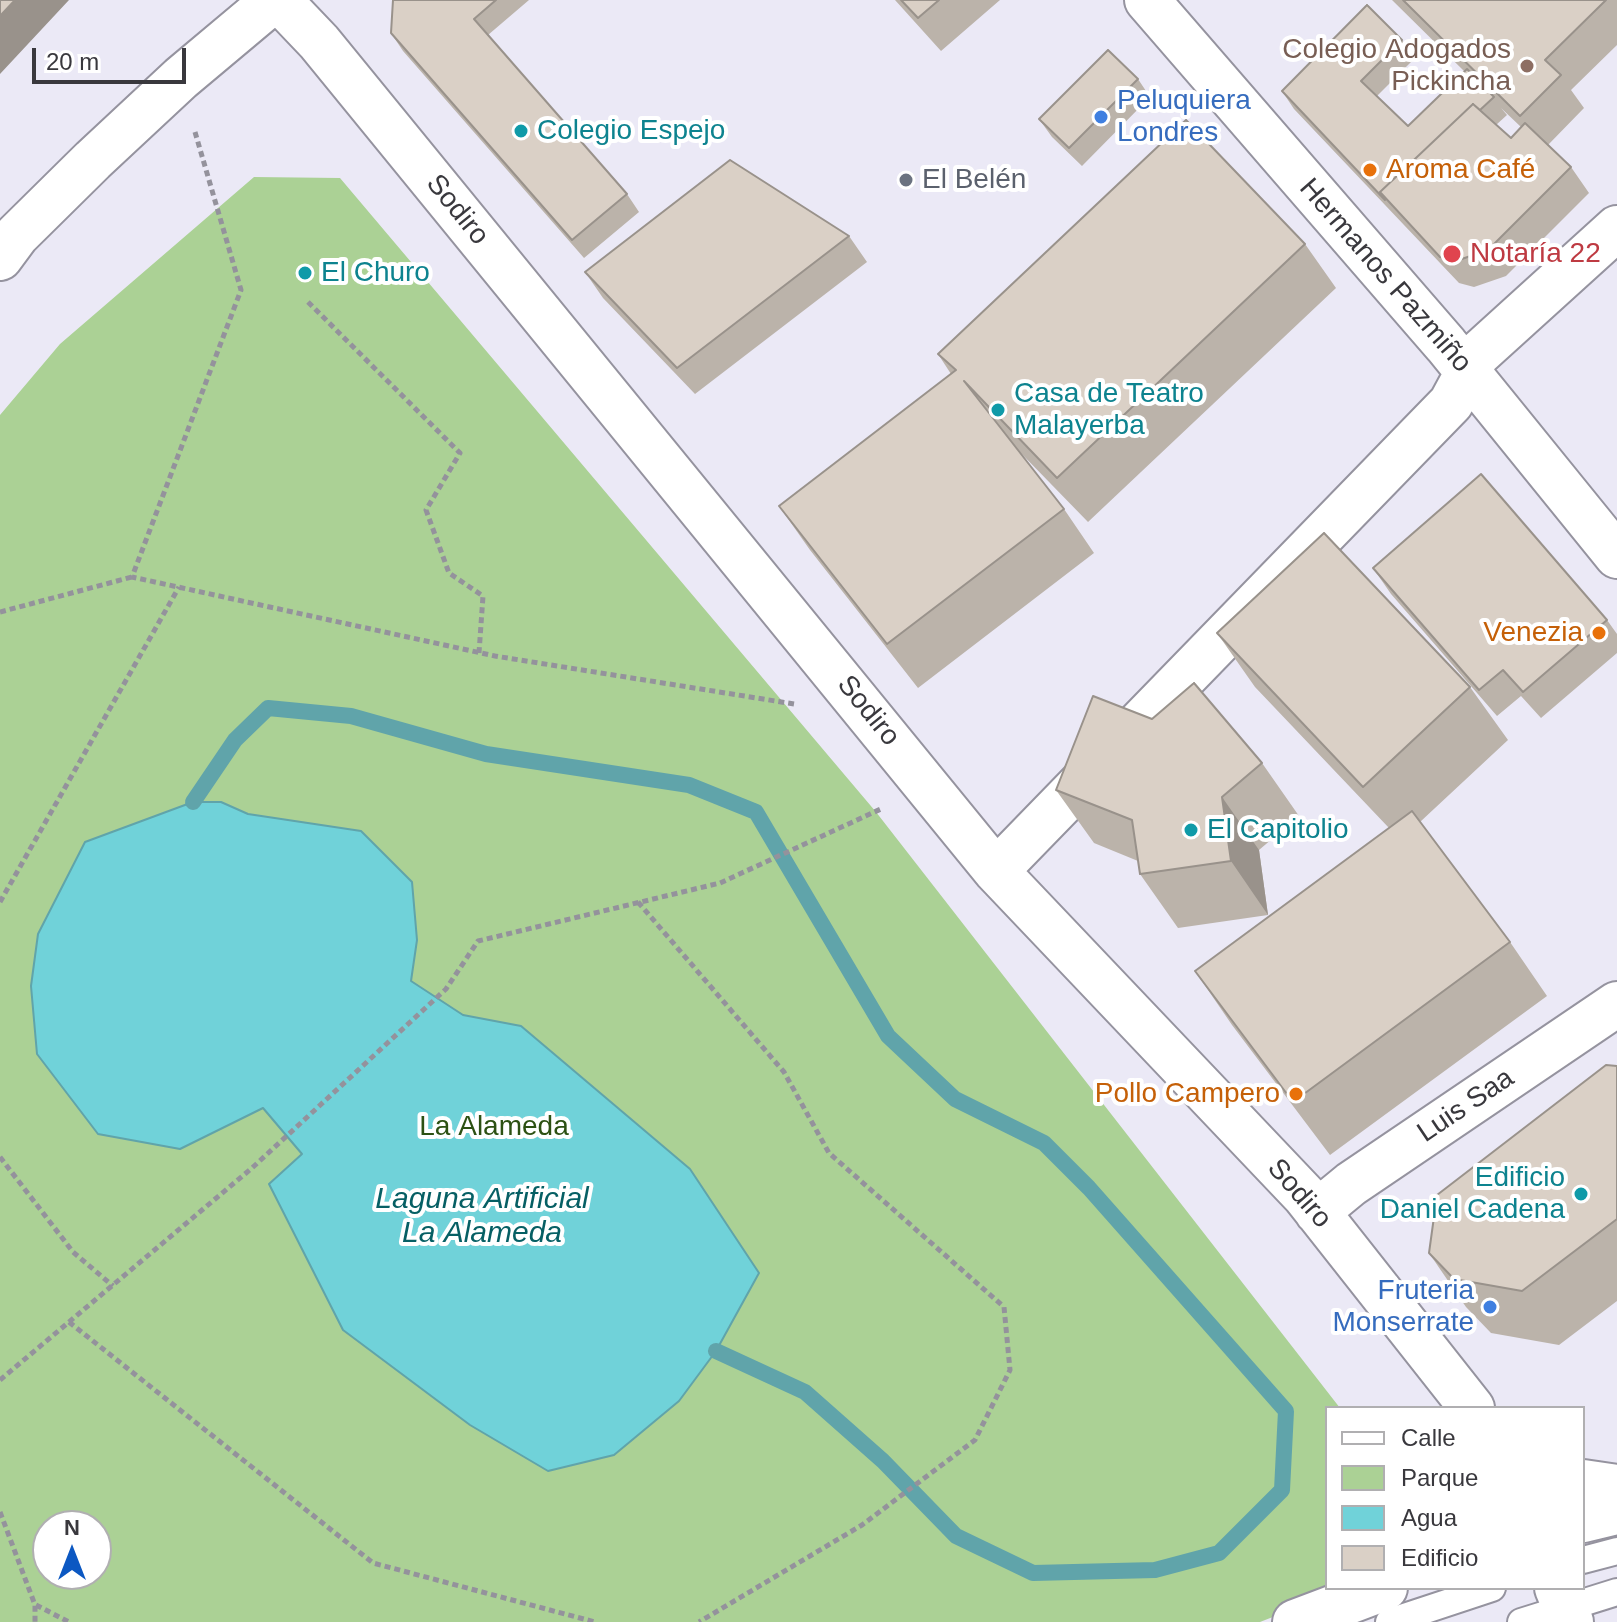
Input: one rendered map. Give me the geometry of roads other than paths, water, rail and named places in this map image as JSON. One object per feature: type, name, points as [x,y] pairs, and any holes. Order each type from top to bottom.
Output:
[{"type":"street","points":[[0,258],[17,235],[181,78],[276,0]]},
{"type":"street","name":"Sodiro","points":[[276,0],[319,42],[996,871],[1317,1212],[1470,1406]]},
{"type":"street","name":"Hermanos Pazmiño","points":[[1147,0],[1467,372],[1617,556]]},
{"type":"street","points":[[996,871],[1451,403],[1477,355],[1617,228]]},
{"type":"street","name":"Luis Saa","points":[[1317,1212],[1351,1184],[1617,1004]]},
{"type":"street","points":[[1585,1482],[1617,1487]]},
{"type":"street","points":[[1585,1520],[1617,1512]]},
{"type":"street","points":[[1295,1622],[1380,1590]]},
{"type":"lane","points":[[1585,1559],[1617,1551]]},
{"type":"lane","points":[[1389,1622],[1486,1590]]},
{"type":"lane","points":[[1521,1622],[1617,1592]]},
{"type":"water","name":"Laguna Artificial La Alameda","points":[[193,802],[221,802],[248,814],[361,831],[412,882],[417,940],[411,981],[463,1015],[521,1026],[690,1169],[759,1273],[716,1351],[679,1401],[614,1455],[548,1471],[470,1425],[343,1330],[269,1184],[302,1154],[263,1108],[180,1149],[98,1134],[37,1054],[31,986],[38,934],[85,842]]},
{"type":"waterway","points":[[193,802],[235,740],[268,708],[351,716],[486,754],[689,785],[756,812],[888,1036],[955,1099],[1044,1143],[1089,1188],[1286,1411],[1282,1490],[1219,1553],[1155,1570],[1033,1573],[956,1536],[883,1461],[805,1392],[716,1351]]},
{"type":"place","name":"Colegio Adogados Pickincha","points":[[1527,66]]},
{"type":"place","name":"Peluquiera Londres","points":[[1101,117]]},
{"type":"place","name":"Colegio Espejo","points":[[521,131]]},
{"type":"place","name":"Aroma Café","points":[[1370,170]]},
{"type":"place","name":"El Belén","points":[[906,180]]},
{"type":"place","name":"Notaría 22","points":[[1452,254]]},
{"type":"place","name":"El Churo","points":[[305,273]]},
{"type":"place","name":"Casa de Teatro Malayerba","points":[[998,410]]},
{"type":"place","name":"Venezia","points":[[1599,633]]},
{"type":"place","name":"El Capitolio","points":[[1191,830]]},
{"type":"place","name":"Pollo Campero","points":[[1296,1094]]},
{"type":"place","name":"Edificio Daniel Cadena","points":[[1581,1194]]},
{"type":"place","name":"Fruteria Monserrate","points":[[1490,1307]]},
{"type":"park label","name":"La Alameda","points":[[494,1127]]}]
